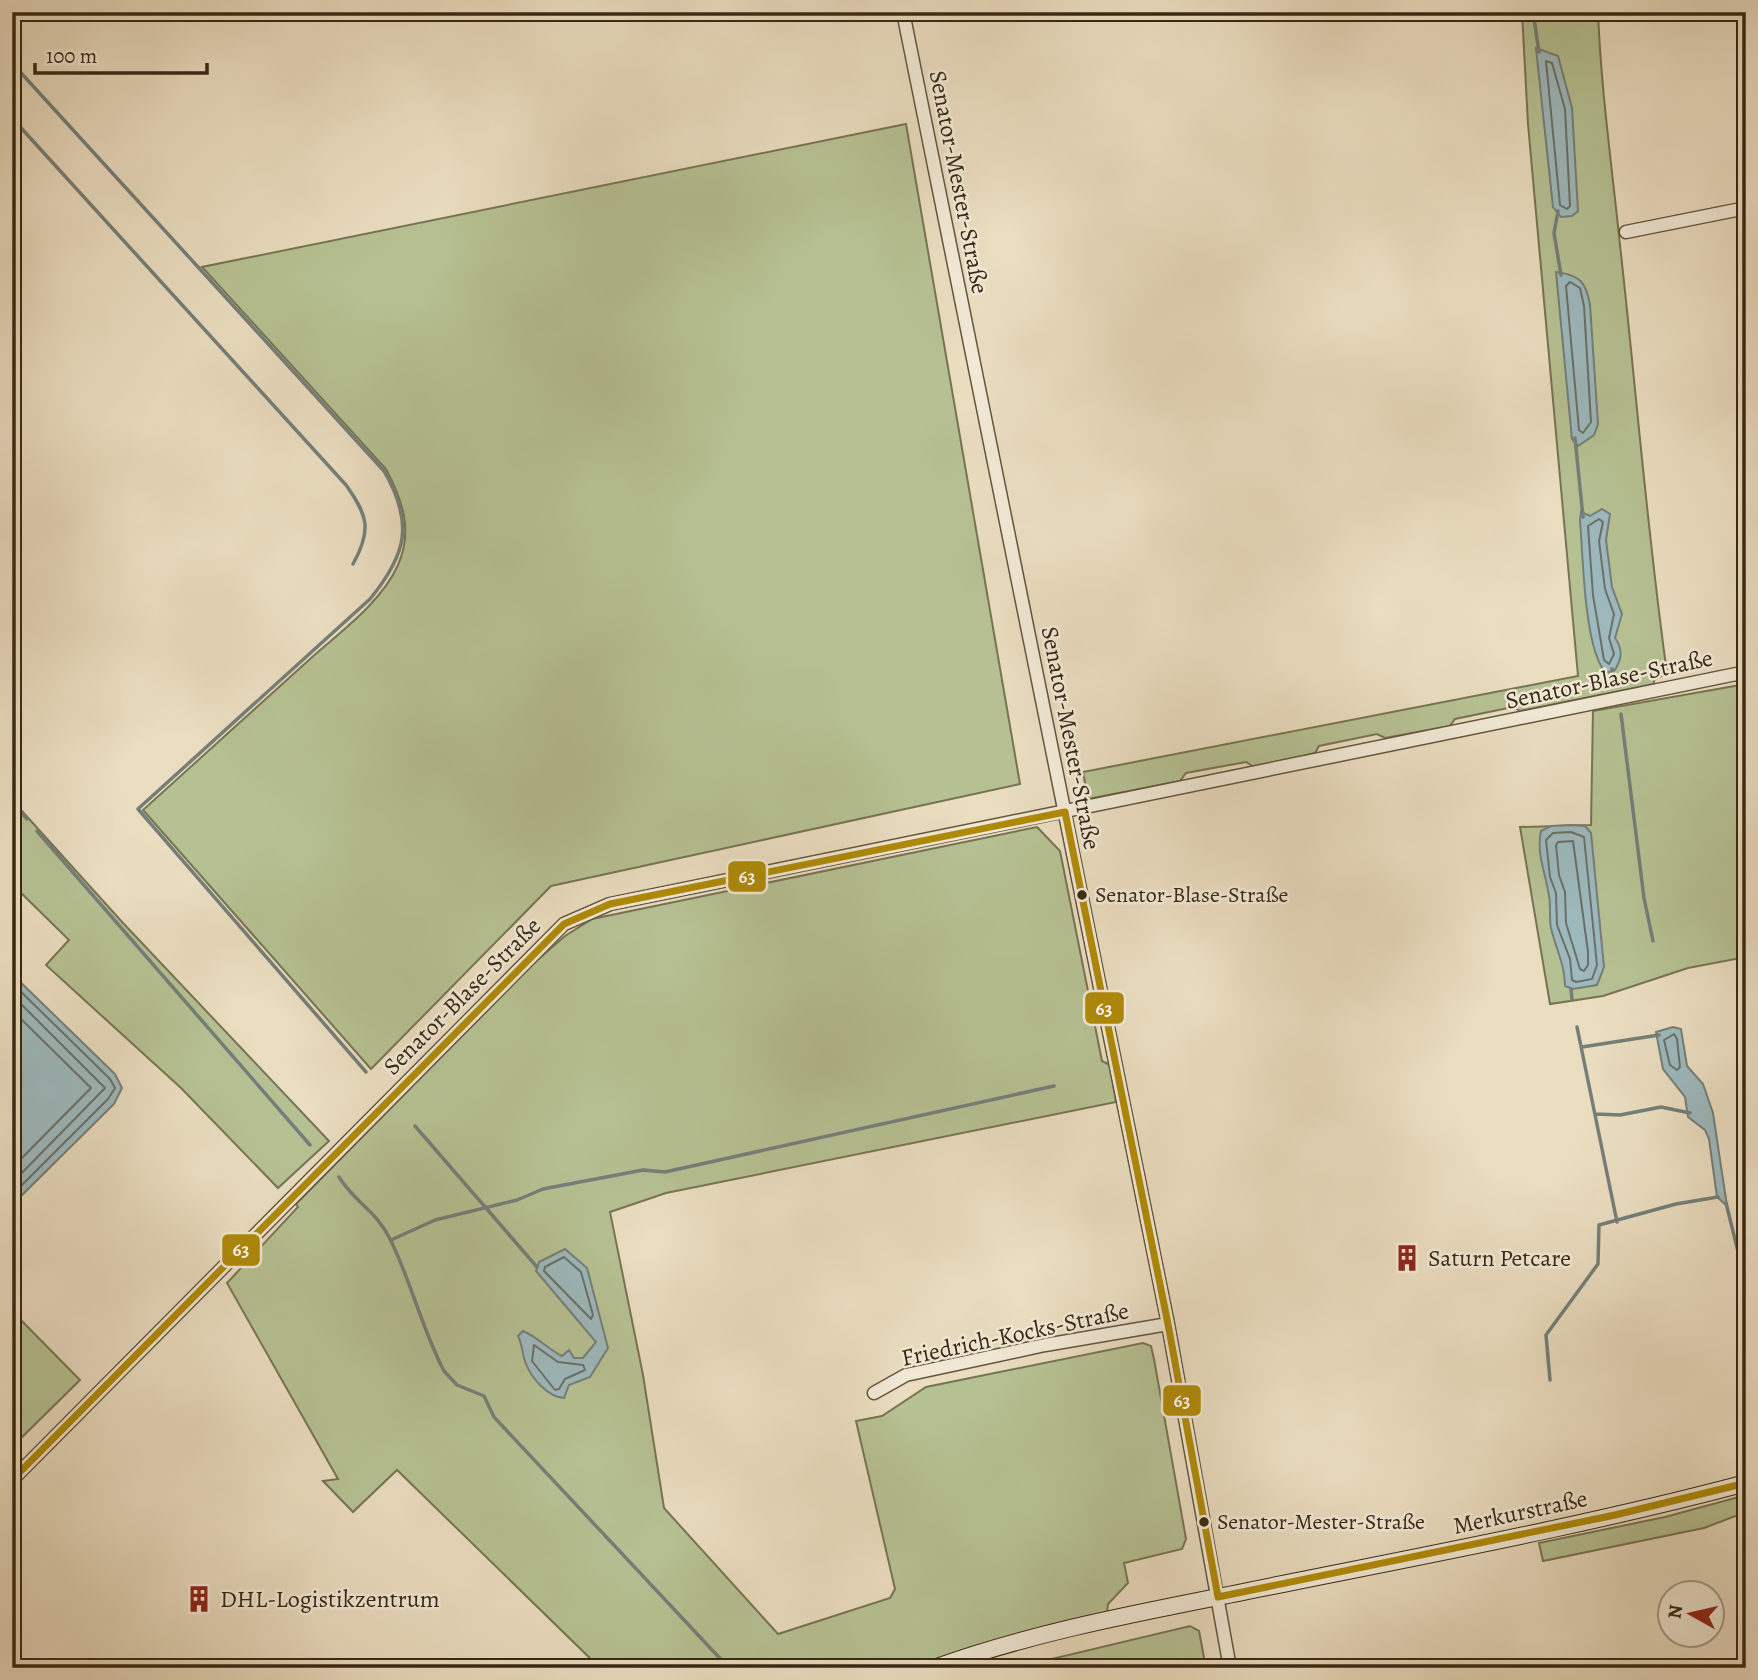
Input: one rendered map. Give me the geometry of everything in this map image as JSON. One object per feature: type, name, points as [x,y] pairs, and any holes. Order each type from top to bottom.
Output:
[{"type":"street","name":"Senator-Mester-Straße","points":[[903,12],[1168,1324],[1230,1668]]},
{"type":"street","points":[[1626,232],[1746,208]]},
{"type":"street","name":"Senator-Blase-Straße","points":[[12,1480],[564,924],[610,904],[1746,672]]},
{"type":"street","name":"Friedrich-Kocks-Straße","points":[[874,1393],[906,1375],[1045,1345],[1168,1324]]},
{"type":"street","name":"Merkurstraße","points":[[934,1668],[1054,1632],[1628,1512],[1746,1483]]},
{"type":"green space","points":[[1522,12],[1598,12],[1607,128],[1667,673],[1654,680],[1654,684],[1520,711],[1513,707],[1455,719],[1450,726],[1385,738],[1377,734],[1319,746],[1315,753],[1254,767],[1246,762],[1186,773],[1180,781],[1088,799],[1083,772],[1578,676],[1528,124]]},
{"type":"green space","points":[[906,124],[1020,784],[551,886],[371,1069],[143,810],[371,604],[391,579],[405,540],[401,504],[386,469],[202,267]]},
{"type":"green space","points":[[1746,684],[1746,957],[1688,968],[1603,996],[1550,1004],[1520,827],[1591,825],[1593,711]]},
{"type":"green space","points":[[12,800],[123,923],[329,1141],[278,1188],[181,1088],[46,965],[69,940],[12,884]]},
{"type":"green space","points":[[1037,827],[1060,851],[1102,1061],[1110,1065],[1116,1102],[666,1193],[610,1212],[643,1375],[664,1508],[778,1634],[890,1598],[895,1589],[856,1421],[882,1416],[926,1387],[1143,1343],[1151,1346],[1154,1359],[1186,1539],[1182,1549],[1124,1563],[1128,1583],[1108,1604],[1107,1612],[1027,1631],[915,1668],[600,1668],[397,1470],[353,1512],[323,1481],[338,1479],[227,1283],[298,1207],[296,1204],[534,963],[565,936],[592,919]]},
{"type":"green space","points":[[12,1311],[80,1380],[12,1447]]},
{"type":"green space","points":[[1746,1495],[1746,1512],[1704,1528],[1543,1561],[1539,1543],[1665,1517]]},
{"type":"green space","points":[[1190,1626],[1199,1631],[1206,1668],[1014,1668]]},
{"type":"water","points":[[1536,48],[1558,56],[1572,108],[1578,211],[1572,216],[1561,217],[1553,207]]},
{"type":"water","points":[[1556,272],[1571,275],[1580,281],[1584,285],[1590,305],[1598,424],[1594,435],[1578,446],[1572,439]]},
{"type":"water","points":[[1602,509],[1610,514],[1606,540],[1612,587],[1622,614],[1615,638],[1620,658],[1615,670],[1606,673],[1593,644],[1589,624],[1580,520],[1581,512],[1590,516]]},
{"type":"water","points":[[1551,826],[1585,826],[1591,833],[1604,967],[1597,985],[1573,989],[1565,986],[1562,964],[1551,928],[1550,900],[1540,848],[1541,831]]},
{"type":"water","points":[[12,974],[115,1074],[122,1088],[114,1104],[12,1205]]},
{"type":"water","points":[[1673,1027],[1681,1029],[1687,1066],[1703,1084],[1713,1113],[1727,1206],[1717,1197],[1709,1139],[1705,1130],[1688,1117],[1685,1097],[1663,1069],[1656,1032]]},
{"type":"water","points":[[565,1249],[587,1268],[608,1348],[590,1377],[569,1385],[564,1398],[547,1391],[532,1376],[518,1336],[523,1331],[562,1356],[569,1350],[574,1358],[583,1358],[596,1342],[536,1271],[539,1262]]},
{"type":"waterway","points":[[1533,12],[1539,52]]},
{"type":"waterway","points":[[12,63],[384,471],[400,507],[403,522],[399,552],[370,599],[138,809],[366,1072]]},
{"type":"waterway","points":[[12,118],[346,485],[359,506],[365,523],[363,542],[353,564]]},
{"type":"waterway","points":[[1558,211],[1554,233],[1561,275]]},
{"type":"waterway","points":[[1575,438],[1583,517]]},
{"type":"waterway","points":[[1612,669],[1615,680]]},
{"type":"waterway","points":[[1621,714],[1644,898],[1653,941]]},
{"type":"waterway","points":[[12,802],[27,819]]},
{"type":"waterway","points":[[37,831],[310,1145]]},
{"type":"waterway","points":[[1571,989],[1572,1000]]},
{"type":"waterway","points":[[1577,1027],[1617,1222]]},
{"type":"waterway","points":[[1582,1047],[1659,1035]]},
{"type":"waterway","points":[[391,1240],[435,1220],[517,1200],[543,1189],[643,1170],[665,1172],[1054,1086]]},
{"type":"waterway","points":[[1596,1114],[1620,1115],[1661,1107],[1690,1113]]},
{"type":"waterway","points":[[415,1126],[537,1267]]},
{"type":"waterway","points":[[339,1177],[378,1221],[390,1239],[444,1371],[457,1385],[484,1396],[494,1417],[729,1668]]},
{"type":"waterway","points":[[1550,1380],[1546,1335],[1598,1264],[1599,1225],[1676,1204],[1718,1197]]},
{"type":"waterway","points":[[1726,1203],[1746,1284]]},
{"type":"transit line","name":"63","points":[[1065,812],[1168,1324],[1218,1597]]},
{"type":"transit line","name":"63","points":[[12,1480],[564,924],[610,904],[1065,812]]},
{"type":"transit line","name":"63","points":[[1218,1597],[1615,1515],[1746,1483]]},
{"type":"place","name":"Senator-Blase-Straße","points":[[1082,895]]},
{"type":"place","name":"Saturn Petcare","points":[[1407,1258]]},
{"type":"place","name":"Senator-Mester-Straße","points":[[1204,1522]]},
{"type":"place","name":"DHL-Logistikzentrum","points":[[199,1599]]}]
